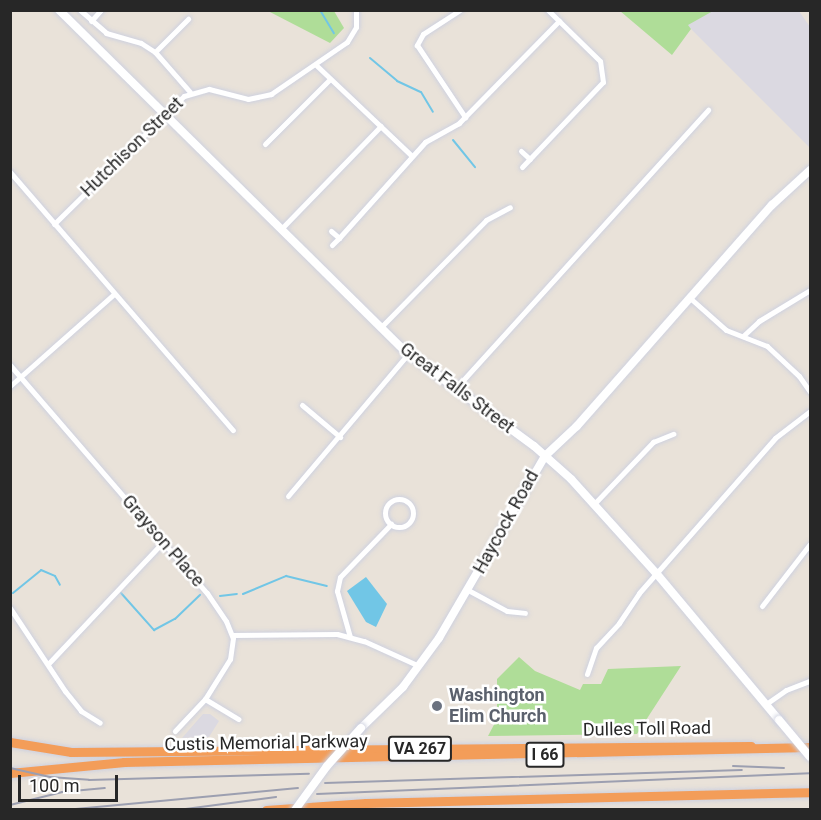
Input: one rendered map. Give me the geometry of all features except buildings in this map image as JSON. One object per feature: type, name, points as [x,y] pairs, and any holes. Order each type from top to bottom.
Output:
[{"type":"highway","name":"Dulles Toll Road","points":[[10,742],[71,752],[729,744],[782,748]]},
{"type":"highway","name":"Custis Memorial Parkway","points":[[10,773],[124,762],[728,752],[810,747]]},
{"type":"highway","points":[[266,810],[414,803],[810,792]]},
{"type":"highway","points":[[370,810],[414,803]]},
{"type":"main road","name":"Great Falls Street","points":[[59,10],[408,354],[545,456],[594,504],[656,573],[810,757]]},
{"type":"main road","name":"Haycock Road","points":[[295,810],[327,766],[419,666],[468,590],[545,456],[577,426],[772,205],[810,170]]},
{"type":"street","points":[[81,10],[91,21],[113,37],[141,43],[155,52],[190,92]]},
{"type":"street","points":[[91,21],[101,10]]},
{"type":"street","name":"Hutchison Street","points":[[54,224],[190,92],[209,89],[258,98],[316,65],[352,36],[356,10]]},
{"type":"street","points":[[460,10],[423,34],[417,45],[465,117]]},
{"type":"street","points":[[522,167],[603,82],[600,62],[548,10]]},
{"type":"street","points":[[155,52],[188,19]]},
{"type":"street","points":[[332,245],[429,138],[465,117],[559,21]]},
{"type":"street","points":[[316,65],[412,156]]},
{"type":"street","points":[[266,144],[330,79]]},
{"type":"street","points":[[454,389],[708,110]]},
{"type":"street","points":[[282,228],[381,126]]},
{"type":"street","points":[[521,151],[530,159]]},
{"type":"street","points":[[10,172],[233,430]]},
{"type":"street","points":[[382,326],[486,220],[510,207]]},
{"type":"street","points":[[331,231],[339,238]]},
{"type":"street","points":[[743,336],[759,321],[810,290]]},
{"type":"street","points":[[10,386],[114,294]]},
{"type":"street","points":[[690,298],[726,330],[767,346],[799,376],[810,392]]},
{"type":"street","points":[[288,496],[408,354]]},
{"type":"street","name":"Grayson Place","points":[[10,364],[210,597],[232,635]]},
{"type":"street","points":[[302,405],[340,436]]},
{"type":"street","points":[[587,674],[596,648],[656,573],[775,438],[810,411]]},
{"type":"street","points":[[594,504],[652,442],[673,434]]},
{"type":"street","points":[[396,499],[408,502],[413,514],[408,523],[400,526],[391,524],[385,513],[388,504],[396,499]]},
{"type":"street","points":[[350,637],[337,591],[340,577],[391,524]]},
{"type":"street","points":[[48,664],[163,542]]},
{"type":"street","points":[[762,606],[810,544]]},
{"type":"street","points":[[468,590],[507,611],[525,613]]},
{"type":"street","points":[[10,608],[81,711],[100,723]]},
{"type":"street","points":[[175,731],[205,699],[230,659],[232,635],[350,637],[419,666]]},
{"type":"street","points":[[766,704],[786,690],[810,681]]},
{"type":"street","points":[[205,699],[238,719]]},
{"type":"shaded area","points":[[709,11],[799,11],[810,27],[810,148],[687,25]]},
{"type":"shaded area","points":[[203,714],[210,714],[219,721],[209,737],[182,738]]},
{"type":"green space","points":[[268,11],[334,11],[344,28],[330,43]]},
{"type":"green space","points":[[620,11],[713,11],[688,25],[691,29],[672,55]]},
{"type":"green space","points":[[519,657],[535,671],[580,690],[583,684],[601,684],[608,669],[681,666],[637,734],[488,736],[497,719],[497,679]]},
{"type":"water","points":[[366,577],[387,604],[376,627],[366,622],[347,591]]},
{"type":"waterway","points":[[320,10],[334,33]]},
{"type":"waterway","points":[[370,58],[397,81],[421,92],[433,112]]},
{"type":"waterway","points":[[453,140],[475,167]]},
{"type":"waterway","points":[[13,593],[41,570],[55,576],[60,585]]},
{"type":"waterway","points":[[243,594],[286,576],[327,586]]},
{"type":"waterway","points":[[121,593],[154,630],[175,619],[200,595]]},
{"type":"waterway","points":[[220,596],[237,594]]},
{"type":"railway","points":[[733,766],[784,768]]},
{"type":"railway","points":[[10,768],[50,777],[89,780],[309,774]]},
{"type":"railway","points":[[325,783],[742,770]]},
{"type":"railway","points":[[317,794],[810,773]]},
{"type":"railway","points":[[10,805],[62,792],[105,788]]},
{"type":"railway","points":[[65,810],[298,788]]},
{"type":"railway","points":[[178,810],[276,797]]},
{"type":"place","name":"Washington Elim Church","points":[[437,706]]}]
